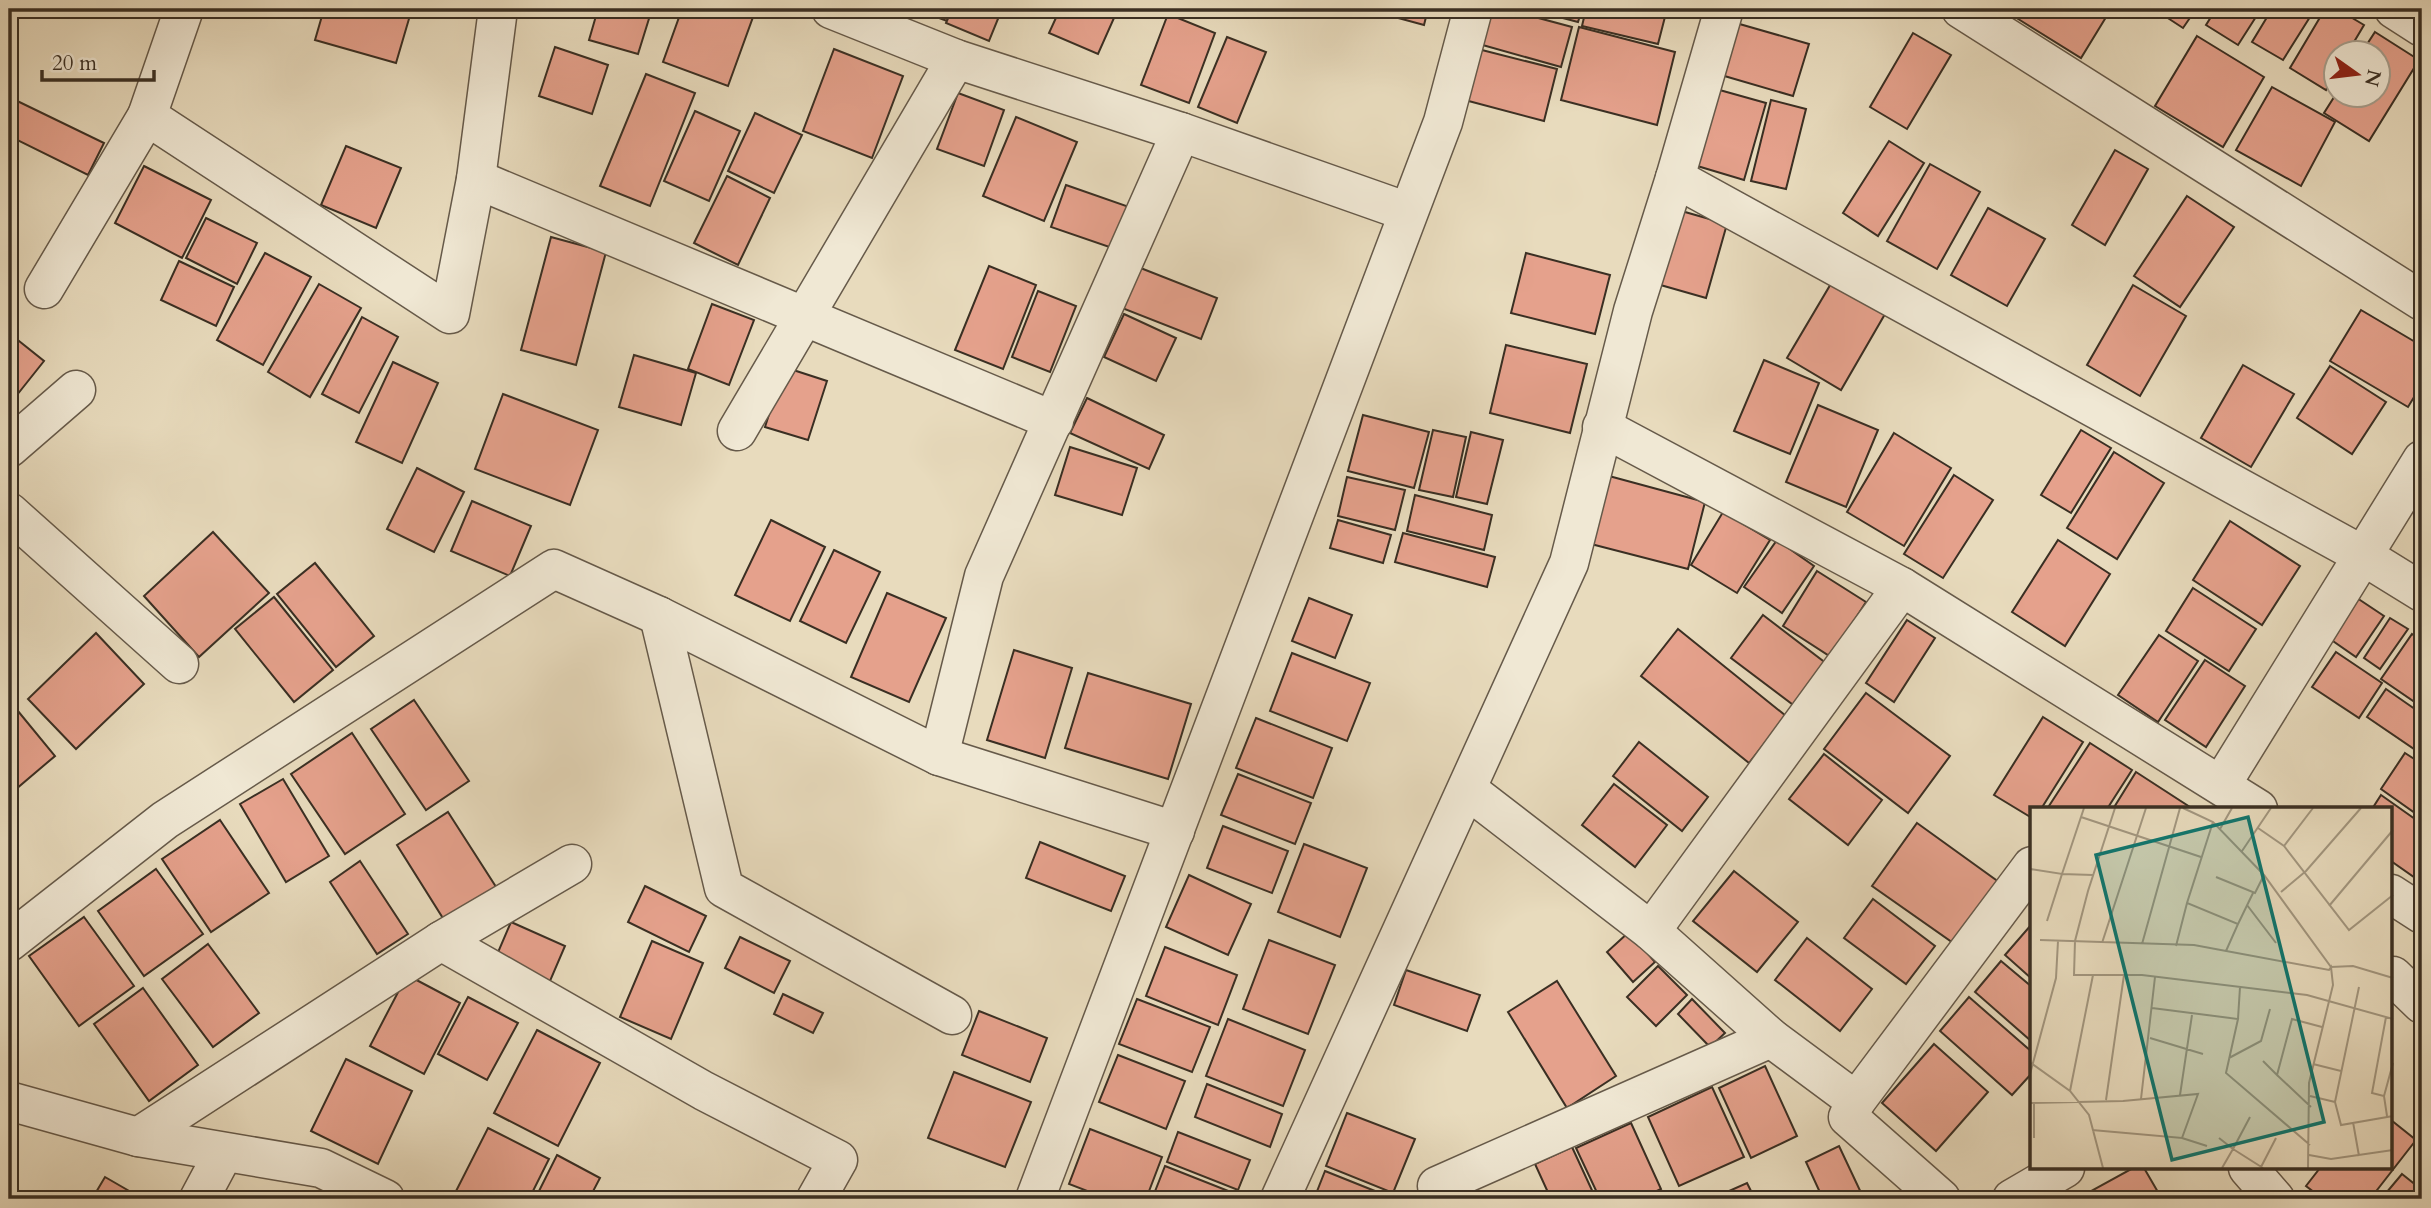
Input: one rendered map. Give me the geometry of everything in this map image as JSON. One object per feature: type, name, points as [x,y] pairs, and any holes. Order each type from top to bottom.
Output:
[{"type":"street","points":[[44,289],[147,116],[184,9]]},
{"type":"street","points":[[147,116],[450,314],[476,179],[498,9]]},
{"type":"street","points":[[831,9],[956,60],[1181,132],[1408,212]]},
{"type":"street","points":[[1035,1199],[1443,122],[1473,9]]},
{"type":"street","points":[[1280,1199],[1569,563],[1633,311],[1724,9]]},
{"type":"street","points":[[1961,9],[2422,301]]},
{"type":"street","points":[[2394,9],[2422,27]]},
{"type":"street","points":[[737,431],[956,60]]},
{"type":"street","points":[[939,756],[984,576],[1181,132]]},
{"type":"street","points":[[1675,178],[2362,555],[2422,592]]},
{"type":"street","points":[[476,179],[1054,421]]},
{"type":"street","points":[[9,448],[76,390]]},
{"type":"street","points":[[1602,427],[1902,587],[2255,807]]},
{"type":"street","points":[[2221,785],[2422,460]]},
{"type":"street","points":[[9,512],[179,664]]},
{"type":"street","points":[[9,942],[164,820],[554,569],[659,615],[939,756],[1175,831]]},
{"type":"street","points":[[1651,931],[1902,587]]},
{"type":"street","points":[[659,615],[724,888],[952,1015]]},
{"type":"street","points":[[1468,790],[1651,931],[1771,1038],[1856,1101]]},
{"type":"street","points":[[138,1138],[441,941],[572,864]]},
{"type":"street","points":[[1941,1199],[1848,1117],[1856,1101],[2030,869]]},
{"type":"street","points":[[2392,895],[2422,914]]},
{"type":"street","points":[[441,941],[704,1091],[838,1160],[816,1199]]},
{"type":"street","points":[[2402,971],[2422,1004]]},
{"type":"street","points":[[1437,1186],[1771,1038]]},
{"type":"street","points":[[9,1101],[138,1138],[321,1168],[385,1199]]},
{"type":"street","points":[[199,1199],[223,1154]]},
{"type":"street","points":[[2012,1199],[2062,1170]]},
{"type":"street","points":[[2250,1170],[2275,1199]]},
{"type":"building","points":[[324,9],[401,9],[411,12],[396,63],[315,40]]},
{"type":"building","points":[[598,9],[652,9],[638,54],[589,40]]},
{"type":"building","points":[[682,9],[731,9],[753,17],[728,86],[663,62]]},
{"type":"building","points":[[915,9],[952,9],[947,21]]},
{"type":"building","points":[[952,9],[1002,9],[989,41],[946,23]]},
{"type":"building","points":[[1060,9],[1118,9],[1098,54],[1049,33]]},
{"type":"building","points":[[1365,9],[1428,9],[1424,25]]},
{"type":"building","points":[[1481,9],[1505,9],[1572,27],[1561,67],[1472,42]]},
{"type":"building","points":[[1541,9],[1582,9],[1578,22],[1540,12]]},
{"type":"building","points":[[1586,9],[1667,9],[1658,44],[1582,26]]},
{"type":"building","points":[[2020,9],[2111,9],[2081,58],[2015,17]]},
{"type":"building","points":[[2154,9],[2196,9],[2183,28]]},
{"type":"building","points":[[2216,9],[2261,9],[2238,45],[2206,25]]},
{"type":"building","points":[[2272,9],[2315,9],[2283,60],[2252,42]]},
{"type":"building","points":[[2325,9],[2337,9],[2364,25],[2356,38],[2322,38],[2322,88],[2290,68]]},
{"type":"building","points":[[1168,14],[1215,33],[1189,103],[1141,85]]},
{"type":"building","points":[[1736,23],[1809,44],[1793,96],[1721,75]]},
{"type":"building","points":[[1579,27],[1675,52],[1657,125],[1561,100]]},
{"type":"building","points":[[2375,32],[2384,38],[2371,38]]},
{"type":"building","points":[[1913,33],[1951,55],[1907,129],[1870,107]]},
{"type":"building","points":[[2197,36],[2264,77],[2223,147],[2155,106]]},
{"type":"building","points":[[1227,37],[1266,52],[1237,123],[1198,107]]},
{"type":"building","points":[[2392,43],[2419,60],[2392,104]]},
{"type":"building","points":[[555,47],[608,65],[592,114],[539,96]]},
{"type":"building","points":[[1474,48],[1557,69],[1544,121],[1461,99]]},
{"type":"building","points":[[834,49],[903,76],[872,158],[803,131]]},
{"type":"building","points":[[646,74],[695,93],[650,206],[600,186]]},
{"type":"building","points":[[2272,87],[2335,122],[2301,186],[2236,150]]},
{"type":"building","points":[[1716,89],[1766,103],[1744,180],[1694,165]]},
{"type":"building","points":[[958,93],[1004,110],[984,166],[937,149]]},
{"type":"building","points":[[9,97],[104,143],[88,175],[9,136]]},
{"type":"building","points":[[1771,100],[1806,109],[1786,189],[1751,181]]},
{"type":"building","points":[[2327,108],[2389,108],[2369,141],[2324,113]]},
{"type":"building","points":[[695,111],[740,131],[709,201],[664,181]]},
{"type":"building","points":[[755,113],[802,135],[774,193],[728,171]]},
{"type":"building","points":[[1016,117],[1077,142],[1044,221],[983,196]]},
{"type":"building","points":[[1889,141],[1924,163],[1878,236],[1843,213]]},
{"type":"building","points":[[346,146],[401,168],[376,228],[321,205]]},
{"type":"building","points":[[2115,150],[2148,169],[2105,245],[2072,225]]},
{"type":"building","points":[[1930,164],[1980,192],[1937,269],[1887,241]]},
{"type":"building","points":[[144,166],[211,200],[182,258],[115,223]]},
{"type":"building","points":[[727,176],[770,198],[738,265],[694,243]]},
{"type":"building","points":[[1066,185],[1135,209],[1121,251],[1051,227]]},
{"type":"building","points":[[2187,196],[2234,227],[2180,307],[2134,276]]},
{"type":"building","points":[[1988,208],[2045,239],[2007,306],[1951,275]]},
{"type":"building","points":[[1678,210],[1727,224],[1706,298],[1657,284]]},
{"type":"building","points":[[206,218],[257,243],[237,284],[186,258]]},
{"type":"building","points":[[551,237],[606,252],[576,365],[521,350]]},
{"type":"building","points":[[265,253],[311,277],[263,365],[217,340]]},
{"type":"building","points":[[1526,253],[1610,275],[1595,334],[1511,313]]},
{"type":"building","points":[[179,261],[234,287],[216,326],[161,300]]},
{"type":"building","points":[[989,266],[1036,285],[1003,369],[955,350]]},
{"type":"building","points":[[1138,267],[1217,298],[1201,339],[1122,308]]},
{"type":"building","points":[[1832,282],[1885,314],[1841,390],[1787,358]]},
{"type":"building","points":[[319,284],[361,308],[310,397],[268,372]]},
{"type":"building","points":[[2133,285],[2186,316],[2140,396],[2087,365]]},
{"type":"building","points":[[1038,291],[1076,306],[1050,372],[1012,357]]},
{"type":"building","points":[[712,304],[754,320],[729,385],[688,369]]},
{"type":"building","points":[[2361,310],[2422,346],[2422,384],[2408,407],[2330,361]]},
{"type":"building","points":[[1124,314],[1176,338],[1156,381],[1104,357]]},
{"type":"building","points":[[362,317],[398,337],[359,413],[322,394]]},
{"type":"building","points":[[9,333],[44,361],[9,405]]},
{"type":"building","points":[[1506,345],[1587,364],[1570,433],[1490,413]]},
{"type":"building","points":[[634,355],[696,373],[681,425],[619,407]]},
{"type":"building","points":[[1764,360],[1819,383],[1790,454],[1734,431]]},
{"type":"building","points":[[393,362],[438,383],[402,463],[356,442]]},
{"type":"building","points":[[2243,365],[2294,394],[2251,467],[2201,438]]},
{"type":"building","points":[[2330,366],[2386,402],[2352,454],[2297,418]]},
{"type":"building","points":[[784,367],[827,381],[808,440],[765,427]]},
{"type":"building","points":[[503,394],[598,430],[570,505],[475,469]]},
{"type":"building","points":[[1087,398],[1164,435],[1149,469],[1070,433]]},
{"type":"building","points":[[1818,405],[1878,430],[1846,507],[1786,482]]},
{"type":"building","points":[[1363,415],[1429,432],[1414,488],[1348,471]]},
{"type":"building","points":[[1433,430],[1466,437],[1453,497],[1419,490]]},
{"type":"building","points":[[2081,430],[2111,448],[2071,513],[2041,495]]},
{"type":"building","points":[[1471,432],[1503,440],[1487,504],[1456,497]]},
{"type":"building","points":[[1894,433],[1951,468],[1904,546],[1847,512]]},
{"type":"building","points":[[1070,447],[1137,468],[1122,515],[1055,495]]},
{"type":"building","points":[[2114,452],[2164,483],[2117,559],[2067,528]]},
{"type":"building","points":[[417,468],[464,492],[434,552],[387,529]]},
{"type":"building","points":[[1954,475],[1993,500],[1943,578],[1904,554]]},
{"type":"building","points":[[1609,476],[1705,502],[1688,569],[1591,544]]},
{"type":"building","points":[[1347,477],[1405,490],[1395,530],[1338,516]]},
{"type":"building","points":[[1415,495],[1492,515],[1484,550],[1407,531]]},
{"type":"building","points":[[472,501],[531,526],[510,576],[451,551]]},
{"type":"building","points":[[1723,512],[1770,540],[1737,593],[1691,565]]},
{"type":"building","points":[[771,520],[825,547],[790,621],[735,595]]},
{"type":"building","points":[[1338,520],[1391,535],[1383,563],[1330,548]]},
{"type":"building","points":[[2230,521],[2300,566],[2262,625],[2193,580]]},
{"type":"building","points":[[213,532],[269,593],[199,657],[144,596]]},
{"type":"building","points":[[1403,533],[1495,557],[1487,587],[1395,562]]},
{"type":"building","points":[[1777,540],[1814,566],[1782,613],[1744,587]]},
{"type":"building","points":[[2058,540],[2110,574],[2065,646],[2012,612]]},
{"type":"building","points":[[834,550],[880,572],[846,643],[800,621]]},
{"type":"building","points":[[315,563],[374,636],[336,667],[277,594]]},
{"type":"building","points":[[1817,571],[1866,602],[1831,657],[1783,626]]},
{"type":"building","points":[[2193,588],[2256,629],[2229,671],[2166,631]]},
{"type":"building","points":[[887,593],[946,618],[909,702],[851,677]]},
{"type":"building","points":[[274,597],[333,670],[294,702],[235,629]]},
{"type":"building","points":[[1309,598],[1352,615],[1335,658],[1292,641]]},
{"type":"building","points":[[2357,598],[2384,616],[2356,657],[2330,639]]},
{"type":"building","points":[[1763,615],[1827,664],[1796,707],[1731,658]]},
{"type":"building","points":[[2390,618],[2408,629],[2380,669],[2364,658]]},
{"type":"building","points":[[1907,620],[1935,638],[1894,702],[1866,683]]},
{"type":"building","points":[[1678,629],[1786,716],[1749,763],[1641,676]]},
{"type":"building","points":[[96,633],[144,684],[76,749],[28,699]]},
{"type":"building","points":[[2412,634],[2422,641],[2422,707],[2381,679]]},
{"type":"building","points":[[2159,635],[2198,661],[2158,722],[2118,695]]},
{"type":"building","points":[[1014,650],[1072,668],[1045,758],[987,740]]},
{"type":"building","points":[[2336,652],[2382,683],[2359,718],[2312,687]]},
{"type":"building","points":[[1292,653],[1370,683],[1347,741],[1270,711]]},
{"type":"building","points":[[2205,660],[2245,686],[2206,747],[2165,720]]},
{"type":"building","points":[[1088,673],[1191,704],[1168,779],[1065,748]]},
{"type":"building","points":[[2386,689],[2422,714],[2422,743],[2417,751],[2367,717]]},
{"type":"building","points":[[1866,693],[1950,756],[1908,813],[1824,749]]},
{"type":"building","points":[[414,700],[469,781],[426,810],[371,729]]},
{"type":"building","points":[[13,705],[55,756],[9,795],[9,708]]},
{"type":"building","points":[[2043,717],[2083,742],[2042,807],[2030,807],[2030,817],[1994,795]]},
{"type":"building","points":[[1256,718],[1332,748],[1313,798],[1236,768]]},
{"type":"building","points":[[352,733],[405,814],[345,854],[291,774]]},
{"type":"building","points":[[1639,742],[1708,797],[1682,831],[1613,776]]},
{"type":"building","points":[[2090,743],[2132,770],[2108,807],[2048,807]]},
{"type":"building","points":[[2405,753],[2422,764],[2422,818],[2381,789]]},
{"type":"building","points":[[1824,754],[1882,800],[1848,845],[1789,799]]},
{"type":"building","points":[[2136,772],[2190,807],[2114,807]]},
{"type":"building","points":[[1238,774],[1311,803],[1295,844],[1221,815]]},
{"type":"building","points":[[283,779],[329,856],[286,882],[240,804]]},
{"type":"building","points":[[1614,784],[1667,825],[1635,867],[1582,825]]},
{"type":"building","points":[[2381,795],[2422,824],[2421,882],[2392,862],[2392,807],[2373,807]]},
{"type":"building","points":[[448,812],[498,890],[446,923],[397,845]]},
{"type":"building","points":[[220,820],[269,893],[211,932],[162,859]]},
{"type":"building","points":[[1917,823],[2003,885],[1959,947],[1872,886]]},
{"type":"building","points":[[1223,826],[1288,851],[1272,893],[1207,868]]},
{"type":"building","points":[[1040,842],[1125,876],[1111,911],[1026,878]]},
{"type":"building","points":[[1304,844],[1367,868],[1340,937],[1278,912]]},
{"type":"building","points":[[360,861],[408,934],[377,954],[330,882]]},
{"type":"building","points":[[156,869],[203,934],[144,976],[98,911]]},
{"type":"building","points":[[1734,871],[1798,922],[1757,972],[1693,921]]},
{"type":"building","points":[[1189,875],[1251,904],[1228,955],[1166,927]]},
{"type":"building","points":[[645,886],[706,916],[689,952],[628,922]]},
{"type":"building","points":[[1873,899],[1935,946],[1906,984],[1844,938]]},
{"type":"building","points":[[84,917],[134,986],[79,1026],[29,956]]},
{"type":"building","points":[[511,922],[565,946],[547,988],[493,964]]},
{"type":"building","points":[[2030,926],[2030,977],[2005,955]]},
{"type":"building","points":[[1629,932],[1655,962],[1633,982],[1607,952]]},
{"type":"building","points":[[740,937],[790,961],[774,993],[725,968]]},
{"type":"building","points":[[1807,938],[1872,989],[1840,1031],[1775,980]]},
{"type":"building","points":[[1269,940],[1335,965],[1308,1034],[1243,1009]]},
{"type":"building","points":[[652,941],[703,963],[671,1039],[620,1017]]},
{"type":"building","points":[[208,944],[259,1013],[213,1047],[162,979]]},
{"type":"building","points":[[1165,947],[1237,975],[1218,1025],[1146,996]]},
{"type":"building","points":[[2001,961],[2030,985],[2030,1040],[1975,992]]},
{"type":"building","points":[[1658,966],[1687,995],[1656,1026],[1627,997]]},
{"type":"building","points":[[1406,970],[1480,995],[1467,1031],[1394,1005]]},
{"type":"building","points":[[407,975],[460,1003],[424,1074],[370,1046]]},
{"type":"building","points":[[1557,981],[1616,1076],[1567,1108],[1508,1012]]},
{"type":"building","points":[[143,988],[198,1065],[149,1101],[94,1024]]},
{"type":"building","points":[[783,994],[823,1013],[813,1033],[774,1014]]},
{"type":"building","points":[[468,997],[518,1023],[487,1080],[438,1054]]},
{"type":"building","points":[[1969,997],[2030,1050],[2030,1075],[2012,1095],[1940,1031]]},
{"type":"building","points":[[1137,999],[1210,1027],[1192,1072],[1119,1044]]},
{"type":"building","points":[[1692,999],[1725,1033],[1710,1047],[1678,1014]]},
{"type":"building","points":[[979,1011],[1047,1038],[1030,1082],[962,1055]]},
{"type":"building","points":[[1228,1019],[1305,1050],[1283,1106],[1206,1076]]},
{"type":"building","points":[[537,1030],[600,1063],[558,1146],[494,1113]]},
{"type":"building","points":[[1934,1044],[1988,1092],[1936,1151],[1882,1103]]},
{"type":"building","points":[[1118,1055],[1185,1081],[1166,1129],[1099,1102]]},
{"type":"building","points":[[346,1059],[412,1091],[378,1164],[311,1131]]},
{"type":"building","points":[[1765,1066],[1797,1136],[1751,1158],[1719,1088]]},
{"type":"building","points":[[954,1072],[1031,1102],[1005,1167],[928,1138]]},
{"type":"building","points":[[1207,1084],[1282,1114],[1270,1147],[1195,1117]]},
{"type":"building","points":[[1712,1087],[1744,1157],[1679,1186],[1648,1117]]},
{"type":"building","points":[[1347,1113],[1415,1139],[1393,1193],[1326,1166]]},
{"type":"building","points":[[2392,1121],[2416,1140],[2370,1199],[2323,1199],[2306,1186],[2318,1170],[2392,1170]]},
{"type":"building","points":[[1631,1123],[1661,1189],[1640,1199],[1600,1199],[1576,1148]]},
{"type":"building","points":[[488,1128],[549,1159],[529,1199],[452,1199]]},
{"type":"building","points":[[1090,1129],[1162,1157],[1146,1199],[1108,1199],[1069,1184]]},
{"type":"building","points":[[1178,1132],[1250,1160],[1238,1190],[1167,1162]]},
{"type":"building","points":[[1839,1146],[1864,1199],[1823,1199],[1806,1162]]},
{"type":"building","points":[[1572,1147],[1596,1199],[1551,1199],[1535,1164]]},
{"type":"building","points":[[557,1155],[600,1178],[589,1199],[535,1199]]},
{"type":"building","points":[[1165,1166],[1236,1194],[1233,1199],[1152,1199]]},
{"type":"building","points":[[2129,1170],[2145,1170],[2162,1199],[2096,1199],[2091,1191]]},
{"type":"building","points":[[1325,1171],[1395,1199],[1314,1199]]},
{"type":"building","points":[[2402,1174],[2422,1190],[2422,1199],[2381,1199]]},
{"type":"building","points":[[105,1177],[143,1199],[92,1199]]},
{"type":"building","points":[[1747,1183],[1755,1199],[1711,1199]]},
{"type":"building","points":[[623,1193],[635,1199],[620,1199]]}]
